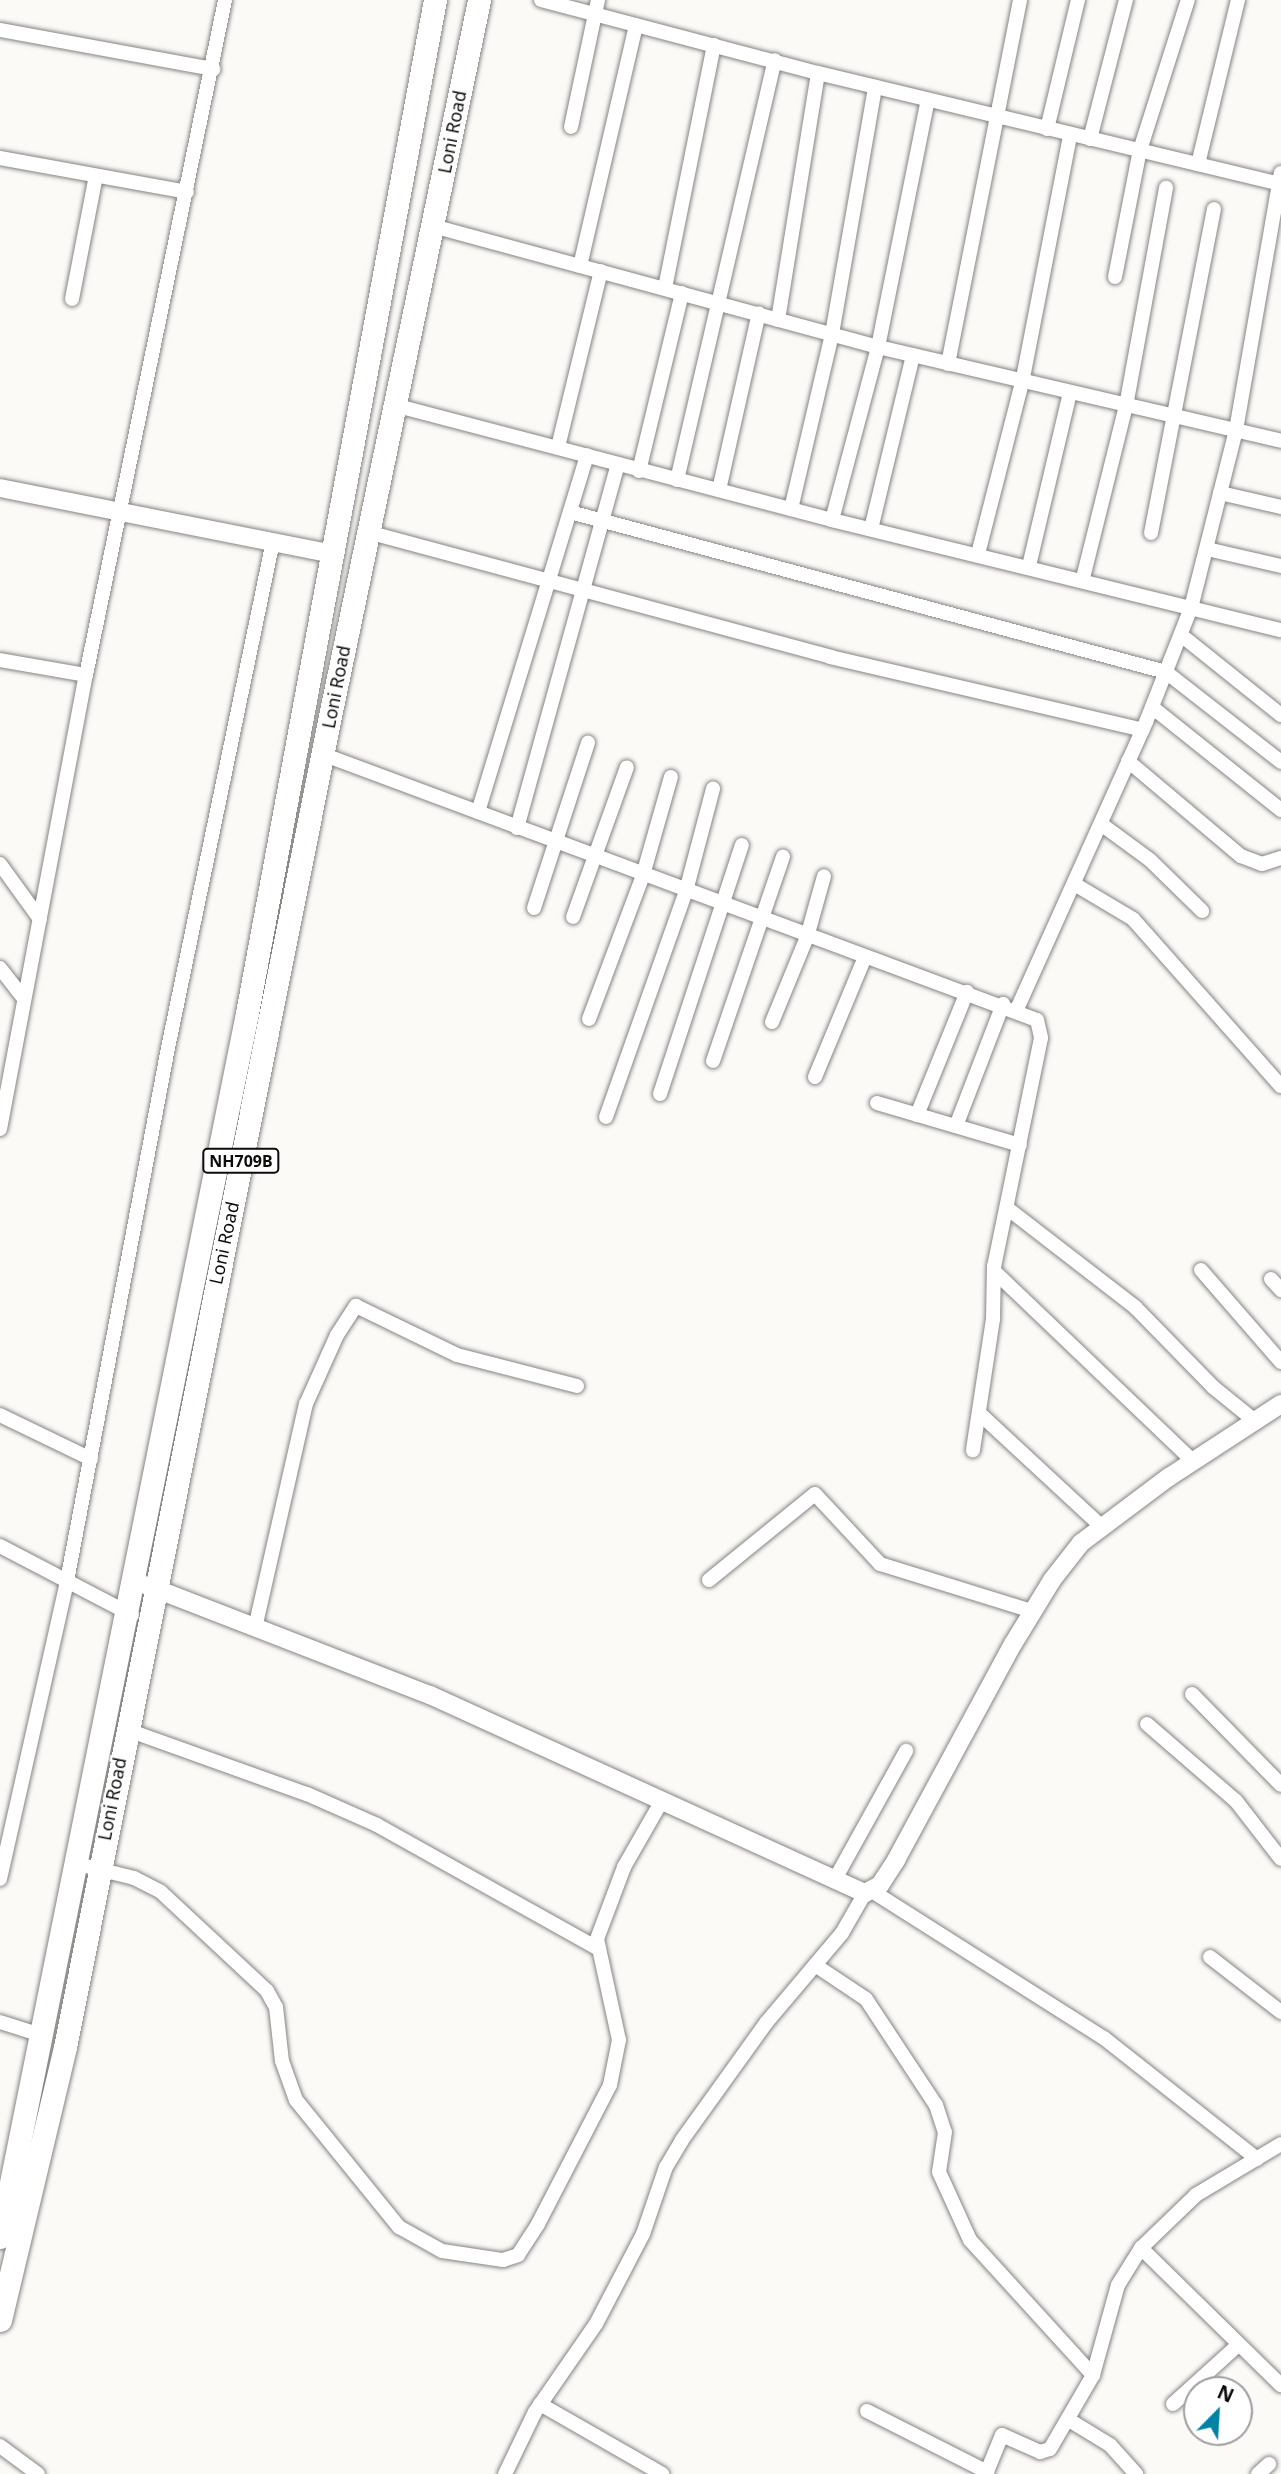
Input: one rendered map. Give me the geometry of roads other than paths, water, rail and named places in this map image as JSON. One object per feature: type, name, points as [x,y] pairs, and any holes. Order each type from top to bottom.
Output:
[{"type":"highway","name":"Loni Road","points":[[144,1584],[225,1114],[435,0]]},
{"type":"highway","name":"Loni Road","points":[[0,2237],[74,1863],[137,1617],[249,1119],[479,0]]},
{"type":"highway","points":[[301,711],[330,716]]},
{"type":"highway","points":[[225,1114],[249,1119]]},
{"type":"highway","name":"Loni Road","points":[[0,2320],[65,2047],[125,1730],[137,1617]]},
{"type":"street","points":[[0,1129],[86,675],[213,69],[225,0]]},
{"type":"street","points":[[541,0],[594,16],[996,117],[1198,164],[1280,180],[1236,430],[1191,608],[1143,730],[1076,885],[1017,1009]]},
{"type":"street","points":[[571,127],[598,0]]},
{"type":"street","points":[[948,364],[1020,0]]},
{"type":"street","points":[[1047,129],[1078,0]]},
{"type":"street","points":[[1090,139],[1126,0]]},
{"type":"street","points":[[1115,277],[1140,150],[1188,0]]},
{"type":"street","points":[[1198,164],[1238,0]]},
{"type":"street","points":[[580,266],[636,25]]},
{"type":"street","points":[[0,30],[213,69]]},
{"type":"street","points":[[665,288],[714,45]]},
{"type":"street","points":[[677,480],[775,60]]},
{"type":"street","points":[[778,320],[818,73]]},
{"type":"street","points":[[791,509],[832,334],[875,87]]},
{"type":"street","points":[[832,520],[878,347],[928,100]]},
{"type":"street","points":[[978,554],[1022,383],[1070,135]]},
{"type":"street","points":[[0,158],[187,192]]},
{"type":"street","points":[[72,299],[96,176]]},
{"type":"street","points":[[1083,578],[1126,406],[1167,188]]},
{"type":"street","points":[[1151,533],[1176,416],[1214,209]]},
{"type":"street","points":[[433,226],[878,347],[1022,383],[1281,441]]},
{"type":"street","points":[[558,447],[601,271]]},
{"type":"street","points":[[639,471],[682,293]]},
{"type":"street","points":[[719,490],[758,313]]},
{"type":"street","points":[[871,529],[913,355]]},
{"type":"street","points":[[1029,566],[1070,393]]},
{"type":"street","points":[[394,405],[832,520],[1083,578],[1281,630]]},
{"type":"street","points":[[478,812],[587,455]]},
{"type":"street","points":[[517,828],[618,465]]},
{"type":"street","points":[[0,488],[122,509],[329,553]]},
{"type":"street","points":[[1220,493],[1281,507]]},
{"type":"street","points":[[570,512],[1166,672],[1281,762]]},
{"type":"street","points":[[368,532],[582,593],[830,657],[1143,730]]},
{"type":"street","points":[[0,1879],[67,1581],[168,1048],[273,541]]},
{"type":"street","points":[[1208,549],[1281,566]]},
{"type":"street","points":[[1181,635],[1281,715]]},
{"type":"street","points":[[0,660],[86,675]]},
{"type":"street","points":[[1152,707],[1281,810]]},
{"type":"street","points":[[534,908],[558,845],[588,743]]},
{"type":"street","points":[[322,754],[807,937],[1017,1009],[1041,1027],[994,1271],[993,1319],[973,1450]]},
{"type":"street","points":[[1128,761],[1241,856],[1262,864],[1281,858]]},
{"type":"street","points":[[573,917],[598,859],[627,767]]},
{"type":"street","points":[[589,1019],[643,875],[671,777]]},
{"type":"street","points":[[606,1117],[686,891],[713,789]]},
{"type":"street","points":[[1101,824],[1150,860],[1202,911]]},
{"type":"street","points":[[660,1094],[742,845]]},
{"type":"street","points":[[713,1061],[783,857]]},
{"type":"street","points":[[0,864],[40,919]]},
{"type":"street","points":[[772,1022],[807,937],[824,876]]},
{"type":"street","points":[[1076,885],[1141,927],[1281,1086]]},
{"type":"street","points":[[815,1077],[865,957]]},
{"type":"street","points":[[0,968],[24,999]]},
{"type":"street","points":[[917,1115],[967,992]]},
{"type":"street","points":[[957,1126],[1003,1004]]},
{"type":"street","points":[[877,1103],[1020,1145]]},
{"type":"street","points":[[1007,1208],[1135,1307],[1213,1387],[1255,1421]]},
{"type":"street","points":[[1201,1270],[1281,1362]]},
{"type":"street","points":[[994,1271],[1194,1461]]},
{"type":"street","points":[[1271,1279],[1281,1290]]},
{"type":"street","points":[[255,1628],[306,1404],[337,1335],[356,1306],[457,1355],[577,1386]]},
{"type":"street","points":[[511,2471],[540,2404],[596,2324],[643,2234],[666,2167],[682,2140],[766,2023],[842,1933],[869,1892],[896,1860],[1032,1611],[1067,1559],[1101,1526],[1281,1404]]},
{"type":"street","points":[[979,1413],[1101,1526]]},
{"type":"street","points":[[0,1415],[91,1459]]},
{"type":"street","points":[[709,1580],[815,1494],[880,1564],[1032,1611]]},
{"type":"street","points":[[0,1546],[137,1617]]},
{"type":"street","points":[[144,1584],[430,1695],[663,1799],[834,1881],[869,1892],[1104,2038],[1258,2159]]},
{"type":"street","points":[[1192,1694],[1281,1785]]},
{"type":"street","points":[[1147,1724],[1236,1801],[1281,1859]]},
{"type":"street","points":[[125,1730],[307,1794],[377,1825],[599,1949]]},
{"type":"street","points":[[834,1881],[906,1751]]},
{"type":"street","points":[[74,1863],[99,1867],[161,1892],[267,1991],[276,2007],[282,2061],[296,2100],[399,2227],[442,2251],[503,2260],[518,2255],[610,2085],[619,2040],[597,1939],[609,1902],[663,1799]]},
{"type":"street","points":[[1210,1957],[1281,2012]]},
{"type":"street","points":[[815,1965],[866,1999],[936,2105],[945,2132],[939,2172],[970,2240],[1093,2375]]},
{"type":"street","points":[[0,2022],[41,2035]]},
{"type":"street","points":[[867,2411],[986,2473],[1002,2435],[1044,2453],[1069,2420],[1093,2375],[1118,2285],[1141,2248],[1192,2198],[1281,2144]]},
{"type":"street","points":[[1141,2248],[1238,2344],[1278,2378]]},
{"type":"street","points":[[1173,2404],[1238,2344]]},
{"type":"street","points":[[540,2404],[662,2474]]},
{"type":"street","points":[[1069,2420],[1110,2445],[1136,2474]]},
{"type":"street","points":[[0,2446],[38,2474]]}]
